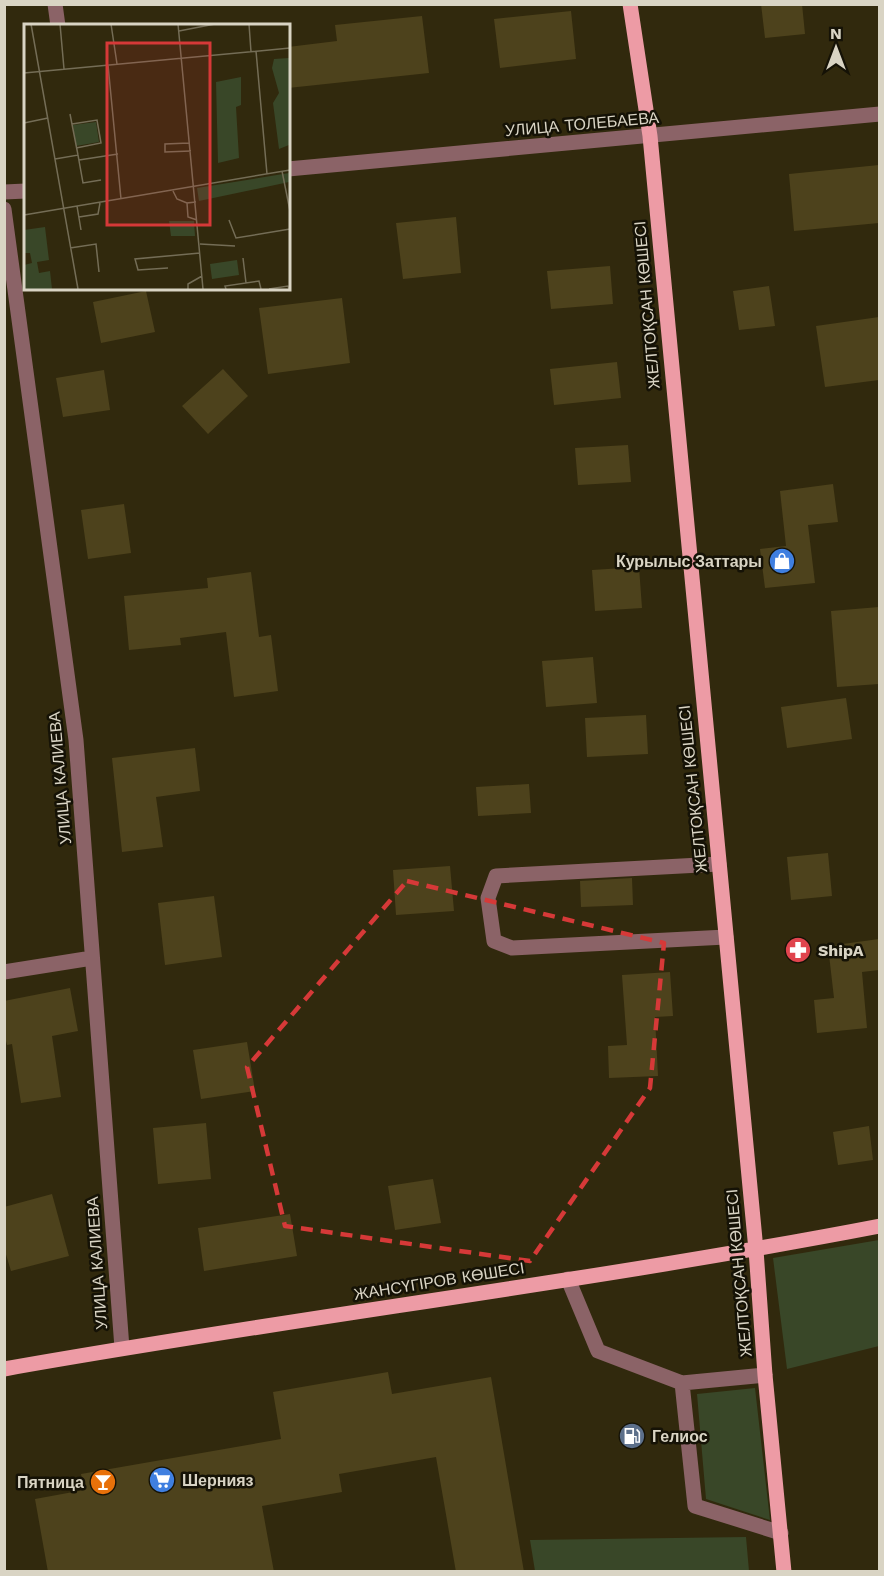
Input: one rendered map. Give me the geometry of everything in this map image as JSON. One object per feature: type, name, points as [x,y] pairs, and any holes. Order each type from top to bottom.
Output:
[{"type":"main road","name":"ЖЕЛТОҚСАН КӨШЕСІ","points":[[630,4],[650,136],[756,1250],[765,1375],[784,1572]]},
{"type":"main road","name":"ЖАНСҮГІРОВ КӨШЕСІ","points":[[4,1369],[122,1348],[756,1250],[879,1226]]},
{"type":"street","points":[[55,4],[58,24]]},
{"type":"street","name":"УЛИЦА ТОЛЕБАЕВА","points":[[290,169],[879,114]]},
{"type":"street","points":[[4,192],[24,191]]},
{"type":"street","name":"УЛИЦА КАЛИЕВА","points":[[4,209],[76,740],[122,1348]]},
{"type":"street","points":[[718,864],[496,876],[488,898],[494,941],[512,948],[726,937]]},
{"type":"street","points":[[4,972],[92,958]]},
{"type":"street","points":[[568,1279],[598,1351],[682,1383],[765,1375]]},
{"type":"street","points":[[682,1383],[695,1506],[781,1533]]},
{"type":"highlighted area","points":[[407,881],[664,943],[650,1088],[530,1261],[285,1226],[247,1067]]},
{"type":"green space","points":[[879,1240],[879,1346],[787,1369],[773,1258]]},
{"type":"green space","points":[[755,1388],[770,1520],[706,1499],[697,1394]]},
{"type":"green space","points":[[746,1537],[749,1571],[535,1571],[530,1540]]},
{"type":"building","points":[[761,4],[802,4],[805,34],[765,38]]},
{"type":"building","points":[[571,11],[576,59],[500,68],[494,19]]},
{"type":"building","points":[[422,16],[429,73],[290,88],[290,47],[337,41],[335,25]]},
{"type":"building","points":[[879,165],[879,223],[794,231],[789,174]]},
{"type":"building","points":[[456,217],[461,273],[403,279],[396,223]]},
{"type":"building","points":[[610,266],[613,304],[551,309],[547,271]]},
{"type":"building","points":[[769,286],[775,326],[739,330],[733,291]]},
{"type":"building","points":[[146,291],[155,332],[101,343],[93,302]]},
{"type":"building","points":[[342,298],[350,363],[268,374],[259,308]]},
{"type":"building","points":[[879,317],[879,380],[825,387],[816,326]]},
{"type":"building","points":[[617,362],[621,398],[554,405],[550,369]]},
{"type":"building","points":[[223,369],[248,396],[208,434],[182,406]]},
{"type":"building","points":[[104,370],[110,410],[63,417],[56,378]]},
{"type":"building","points":[[628,445],[631,482],[578,485],[575,448]]},
{"type":"building","points":[[833,484],[838,522],[808,525],[815,583],[765,588],[760,549],[786,546],[780,491]]},
{"type":"building","points":[[124,504],[131,553],[88,559],[81,510]]},
{"type":"building","points":[[639,567],[642,608],[595,611],[592,570]]},
{"type":"building","points":[[251,572],[259,637],[271,635],[278,691],[234,697],[226,632],[180,638],[181,645],[129,650],[124,596],[208,588],[207,578]]},
{"type":"building","points":[[879,607],[879,684],[837,687],[831,611]]},
{"type":"building","points":[[593,657],[597,703],[546,707],[542,661]]},
{"type":"building","points":[[846,698],[852,739],[787,748],[781,707]]},
{"type":"building","points":[[646,715],[648,754],[587,757],[585,718]]},
{"type":"building","points":[[195,748],[200,791],[156,797],[163,847],[122,852],[112,758]]},
{"type":"building","points":[[529,784],[531,813],[478,816],[476,787]]},
{"type":"building","points":[[828,853],[832,896],[791,900],[787,857]]},
{"type":"building","points":[[450,866],[454,911],[396,915],[393,870]]},
{"type":"building","points":[[632,878],[633,905],[581,907],[580,881]]},
{"type":"building","points":[[214,896],[222,957],[165,965],[158,903]]},
{"type":"building","points":[[879,939],[879,970],[862,972],[867,1028],[817,1033],[814,1000],[834,998],[828,946]]},
{"type":"building","points":[[670,972],[673,1016],[655,1017],[658,1076],[609,1078],[608,1046],[627,1045],[622,975]]},
{"type":"building","points":[[70,988],[78,1031],[52,1036],[61,1097],[21,1103],[12,1044],[7,1045],[4,1033],[4,1001]]},
{"type":"building","points":[[247,1042],[255,1091],[201,1099],[193,1050]]},
{"type":"building","points":[[206,1123],[211,1179],[158,1184],[153,1128]]},
{"type":"building","points":[[869,1126],[873,1160],[838,1165],[833,1132]]},
{"type":"building","points":[[433,1179],[441,1223],[395,1230],[388,1186]]},
{"type":"building","points":[[52,1194],[69,1256],[11,1271],[4,1248],[4,1207]]},
{"type":"building","points":[[290,1214],[297,1256],[204,1271],[198,1228]]},
{"type":"building","points":[[388,1372],[392,1394],[491,1377],[524,1572],[456,1572],[436,1457],[339,1474],[342,1492],[262,1506],[274,1572],[48,1572],[35,1499],[84,1490],[81,1474],[281,1439],[273,1392]]},
{"type":"place","name":"Курылыс Заттары","points":[[782,561]]},
{"type":"place","name":"ShipA","points":[[798,950]]},
{"type":"place","name":"Гелиос","points":[[632,1436]]},
{"type":"place","name":"Шернияз","points":[[162,1480]]},
{"type":"place","name":"Пятница","points":[[103,1482]]}]
